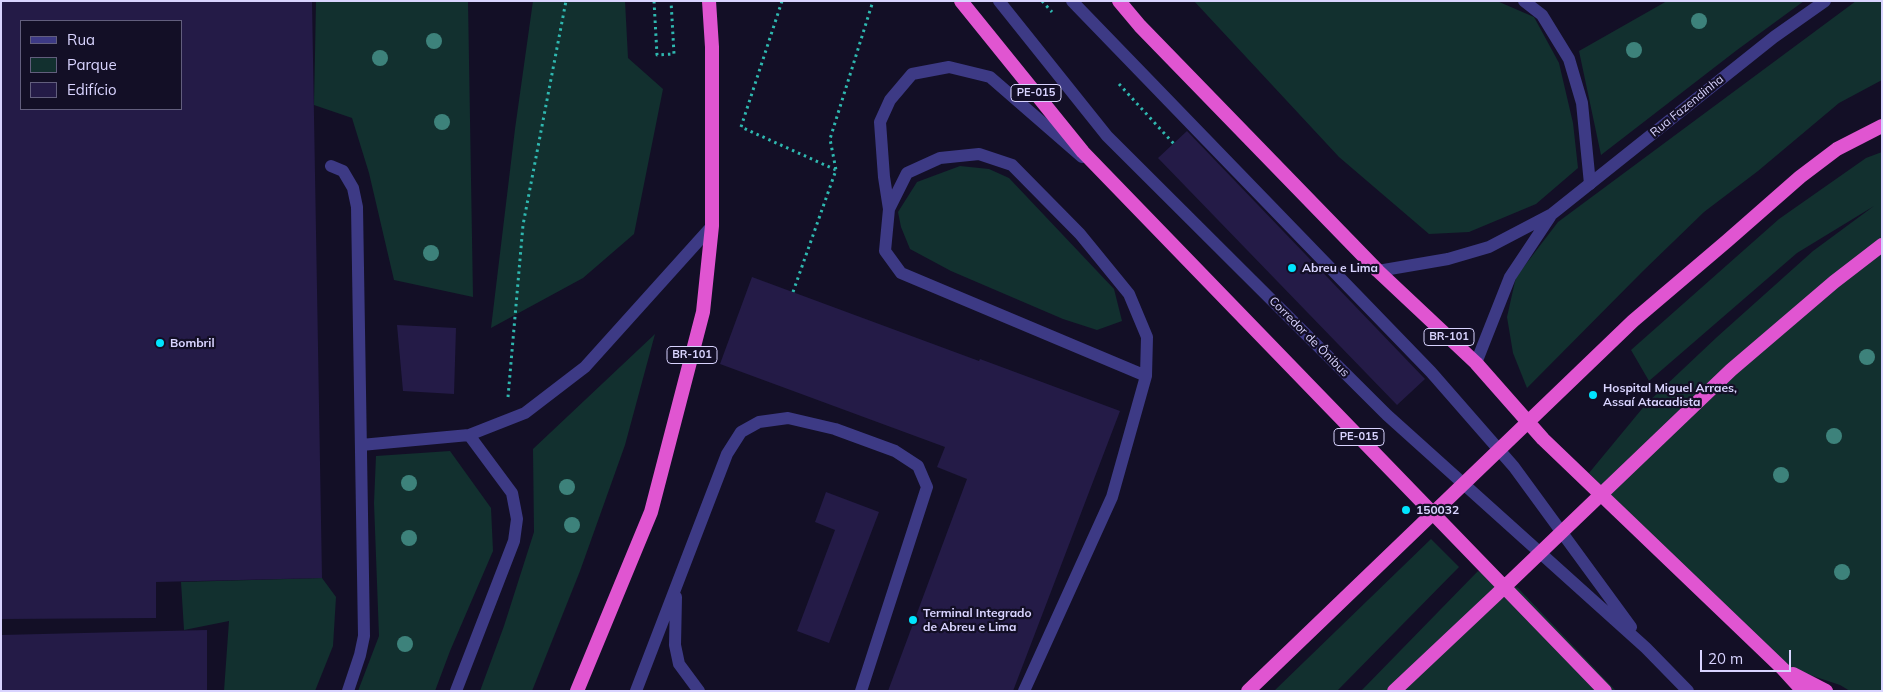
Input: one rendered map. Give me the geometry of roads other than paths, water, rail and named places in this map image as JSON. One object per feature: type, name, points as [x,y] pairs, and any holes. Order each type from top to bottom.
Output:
[{"type":"highway","name":"BR-101","points":[[577,691],[651,512],[703,312],[712,226],[712,47],[709,1]]},
{"type":"highway","name":"PE-015","points":[[961,1],[1083,152],[1605,691]]},
{"type":"highway","name":"BR-101","points":[[1119,1],[1140,26],[1378,270],[1476,363],[1544,440],[1783,669],[1826,691]]},
{"type":"highway","points":[[1248,691],[1633,321],[1728,241],[1800,176],[1837,149],[1882,126]]},
{"type":"highway","points":[[1394,691],[1731,370],[1834,282],[1882,245]]},
{"type":"highway","points":[[1783,669],[1803,691]]},
{"type":"street","name":"Corredor de Ônibus","points":[[999,1],[1107,136],[1387,415],[1646,648],[1688,691]]},
{"type":"street","name":"Corredor de Ônibus","points":[[1072,1],[1437,379],[1514,467],[1646,648]]},
{"type":"street","points":[[1524,1],[1542,15],[1569,59],[1582,103],[1590,184]]},
{"type":"street","name":"Rua Fazendinha","points":[[1378,270],[1448,259],[1489,247],[1552,214],[1774,37],[1825,1]]},
{"type":"street","points":[[1113,183],[990,77],[949,67],[912,74],[890,100],[880,122],[884,176],[889,209],[885,251],[901,273],[1146,376]]},
{"type":"street","points":[[889,209],[907,172],[940,158],[979,154],[1012,166],[1080,234],[1129,294],[1148,337],[1146,376],[1112,497],[1024,691]]},
{"type":"street","points":[[331,166],[343,171],[353,188],[357,207],[364,636],[348,691]]},
{"type":"street","name":"Rua Fazendinha","points":[[1476,363],[1510,277],[1552,214]]},
{"type":"street","points":[[361,444],[469,435],[525,413],[586,367],[712,226]]},
{"type":"street","points":[[636,691],[727,454],[741,432],[759,422],[788,418],[835,429],[895,450],[918,466],[927,487],[861,691]]},
{"type":"street","points":[[456,691],[514,541],[517,520],[512,493],[469,435]]},
{"type":"street","points":[[676,587],[675,645],[679,664],[700,691]]},
{"type":"place","name":"Abreu e Lima","points":[[1292,268]]},
{"type":"place","name":"Bombril","points":[[160,343]]},
{"type":"place","name":"Hospital Miguel Arraes, Assaí Atacadista","points":[[1593,395]]},
{"type":"place","name":"150032","points":[[1406,510]]},
{"type":"place","name":"Terminal Integrado de Abreu e Lima","points":[[913,620]]}]
